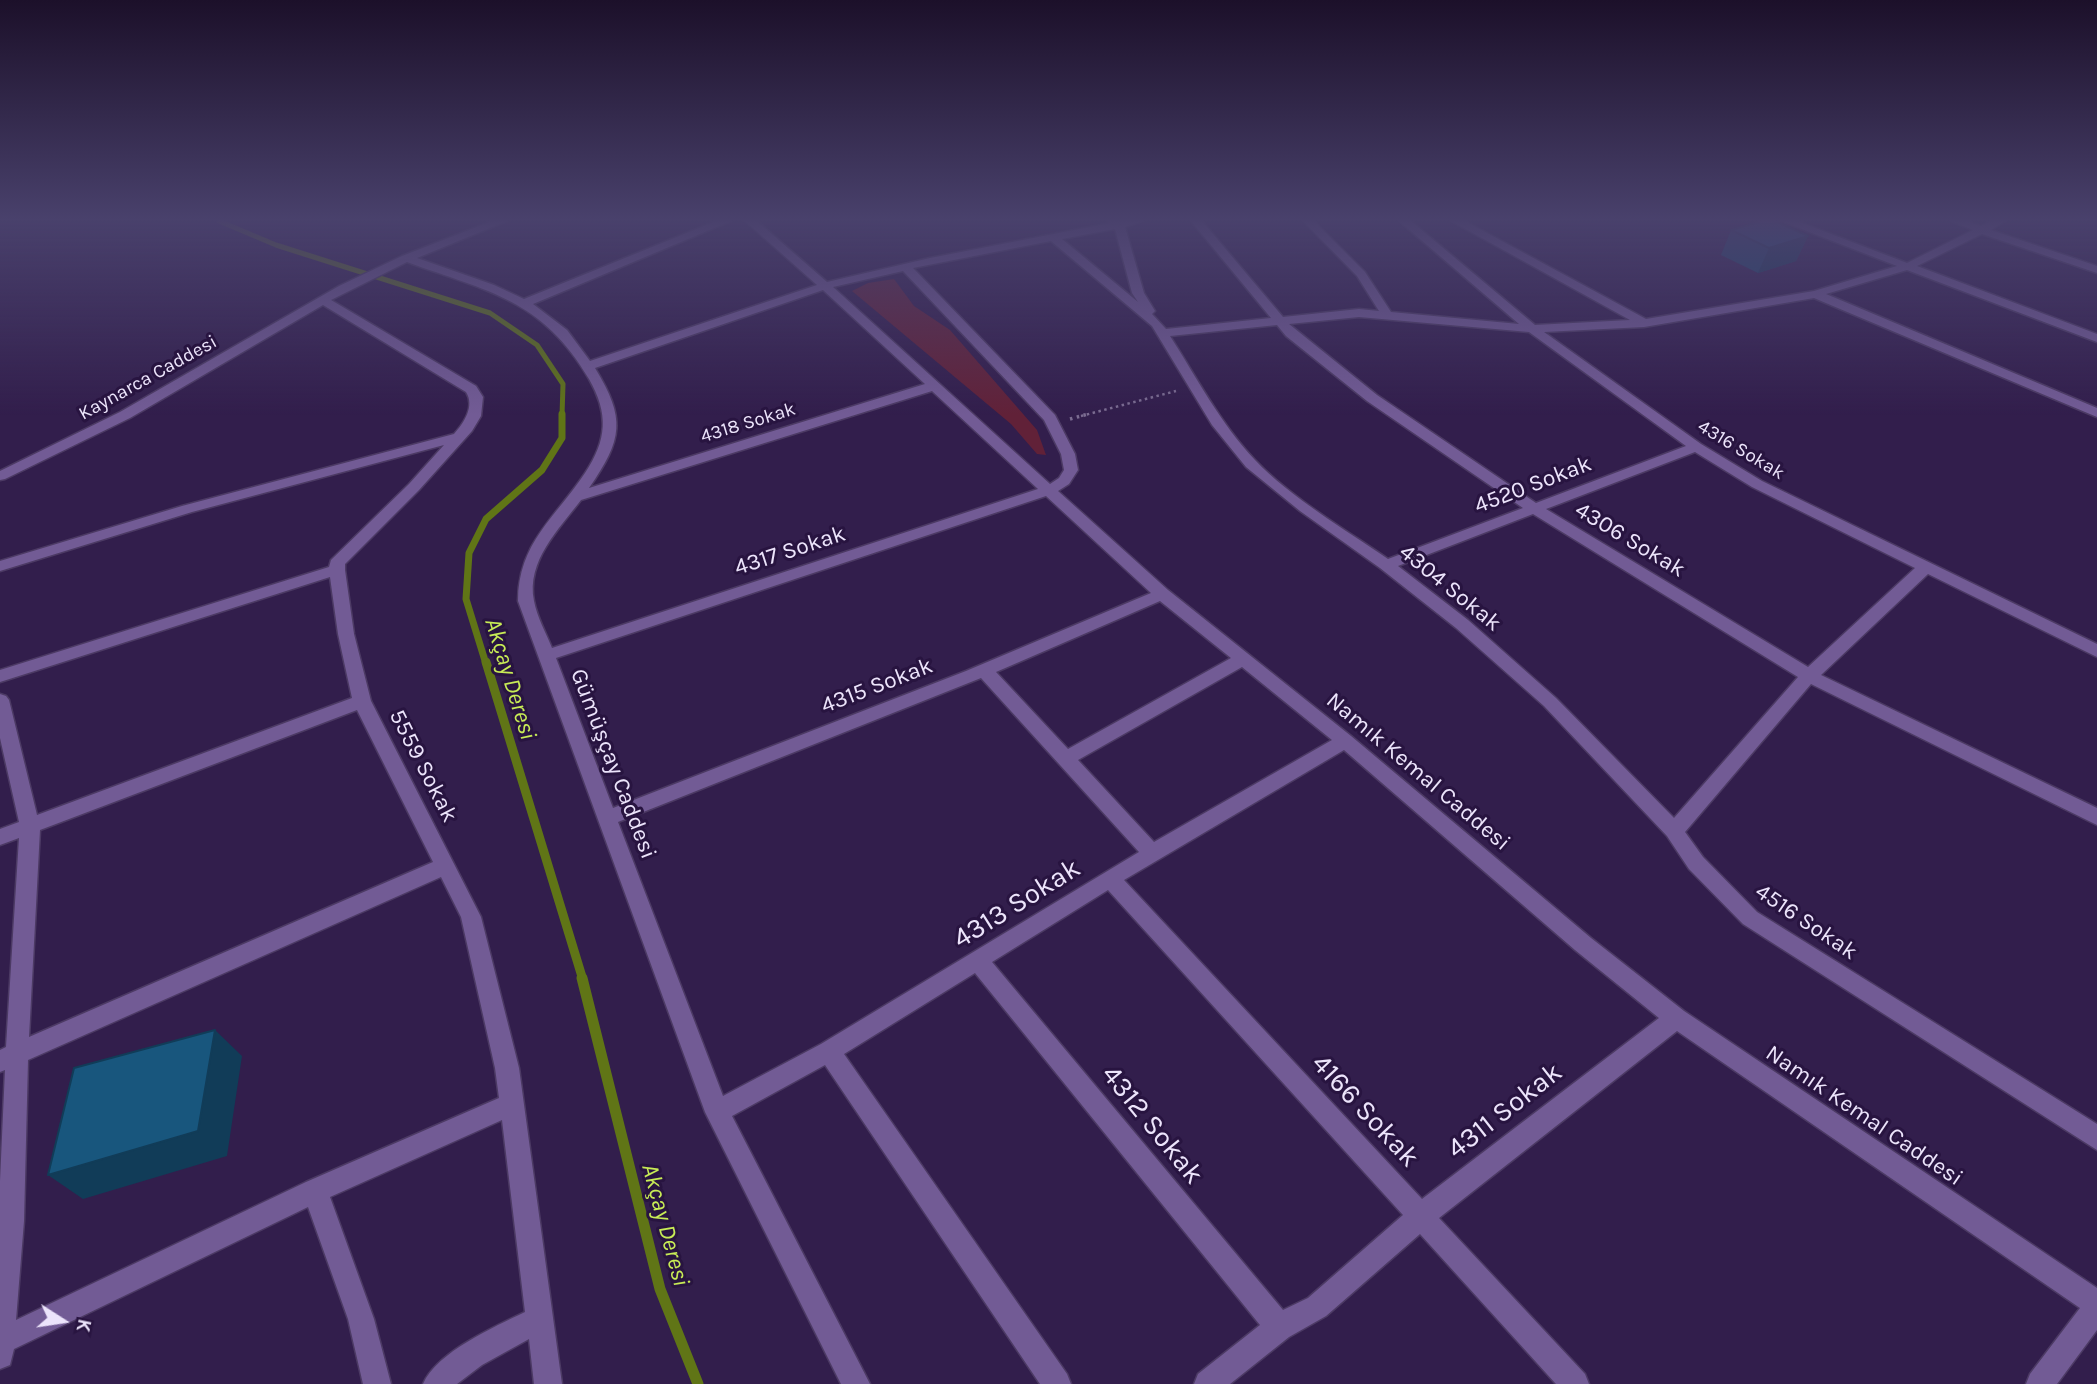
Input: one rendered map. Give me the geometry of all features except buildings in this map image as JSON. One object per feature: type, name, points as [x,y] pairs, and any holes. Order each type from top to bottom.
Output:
[{"type":"street","name":"Kaynarca Caddesi","points":[[0,476],[125,415],[322,299],[349,286]]},
{"type":"street","name":"Gümüşçay Caddesi","points":[[478,286],[524,303],[562,331],[605,394],[612,422],[610,439],[601,459],[537,546],[524,579],[526,601],[717,1112],[856,1384]]},
{"type":"street","points":[[524,303],[567,286]]},
{"type":"street","points":[[587,366],[825,286]]},
{"type":"street","name":"Namık Kemal Caddesi","points":[[825,286],[1162,594],[1345,741],[1583,944],[1676,1018],[2097,1306]]},
{"type":"street","points":[[923,286],[1053,423],[1068,454],[1071,470],[1064,481],[1050,489]]},
{"type":"street","points":[[1110,286],[1160,329],[1359,313],[1532,329],[1644,323],[1815,294],[1844,286]]},
{"type":"street","name":"4304 Sokak","points":[[1136,286],[1194,387],[1219,425],[1251,464],[1305,509],[1386,565],[1462,624],[1550,702],[1674,831]]},
{"type":"street","name":"4306 Sokak","points":[[1248,286],[1277,321],[1372,398],[1535,509],[1809,676],[2097,817]]},
{"type":"street","points":[[1369,286],[1387,314]]},
{"type":"street","name":"4316 Sokak","points":[[1481,286],[1532,329],[1696,447],[1757,484],[2097,651]]},
{"type":"street","points":[[1575,286],[1644,323]]},
{"type":"street","points":[[1957,286],[2097,338]]},
{"type":"street","points":[[1815,294],[2097,413]]},
{"type":"street","points":[[0,676],[337,570],[337,564],[345,555],[460,437],[474,416],[477,405],[471,389],[322,299]]},
{"type":"street","name":"4318 Sokak","points":[[575,497],[933,386]]},
{"type":"street","points":[[0,566],[187,509],[460,437]]},
{"type":"street","name":"4520 Sokak","points":[[1386,565],[1696,447]]},
{"type":"street","name":"4317 Sokak","points":[[545,656],[1050,489]]},
{"type":"street","points":[[1674,831],[1809,676],[1926,567]]},
{"type":"street","name":"5559 Sokak","points":[[337,570],[346,634],[362,701],[471,918],[507,1068],[548,1384]]},
{"type":"street","name":"4315 Sokak","points":[[608,818],[984,670],[1162,594]]},
{"type":"street","points":[[1065,759],[1243,659]]},
{"type":"street","points":[[984,670],[1152,853]]},
{"type":"street","points":[[0,700],[30,826],[8,1057],[11,1221],[0,1355]]},
{"type":"street","points":[[0,837],[362,701]]},
{"type":"street","name":"4313 Sokak","points":[[717,1112],[829,1051],[1152,853],[1345,741]]},
{"type":"street","name":"4516 Sokak","points":[[1674,831],[1696,863],[1750,918],[2097,1138]]},
{"type":"street","points":[[8,1057],[445,866]]},
{"type":"street","name":"4166 Sokak","points":[[1111,878],[1576,1384]]},
{"type":"street","name":"4312 Sokak","points":[[978,961],[1279,1327]]},
{"type":"street","name":"4311 Sokak","points":[[1208,1384],[1279,1327],[1317,1307],[1421,1216],[1676,1018]]},
{"type":"street","points":[[829,1051],[1057,1384]]},
{"type":"street","points":[[0,1342],[316,1191],[511,1104]]},
{"type":"street","points":[[316,1191],[361,1319],[377,1384]]},
{"type":"street","points":[[2039,1384],[2097,1306]]},
{"type":"street","points":[[438,1384],[450,1372],[492,1342],[540,1320]]},
{"type":"path","points":[[1053,423],[1194,387]]},
{"type":"shaded area","points":[[863,286],[899,286],[914,306],[950,330],[1037,430],[1046,455],[1037,454],[1011,424],[852,291]]},
{"type":"waterway","name":"Akçay Deresi","points":[[404,286],[490,313],[537,345],[563,384],[562,416]]},
{"type":"waterway","name":"Akçay Deresi","points":[[486,664],[466,599],[469,553],[486,519],[542,470],[562,438],[562,416]]},
{"type":"waterway","name":"Akçay Deresi","points":[[486,662],[583,980]]},
{"type":"waterway","name":"Akçay Deresi","points":[[582,978],[660,1289],[698,1384]]}]
